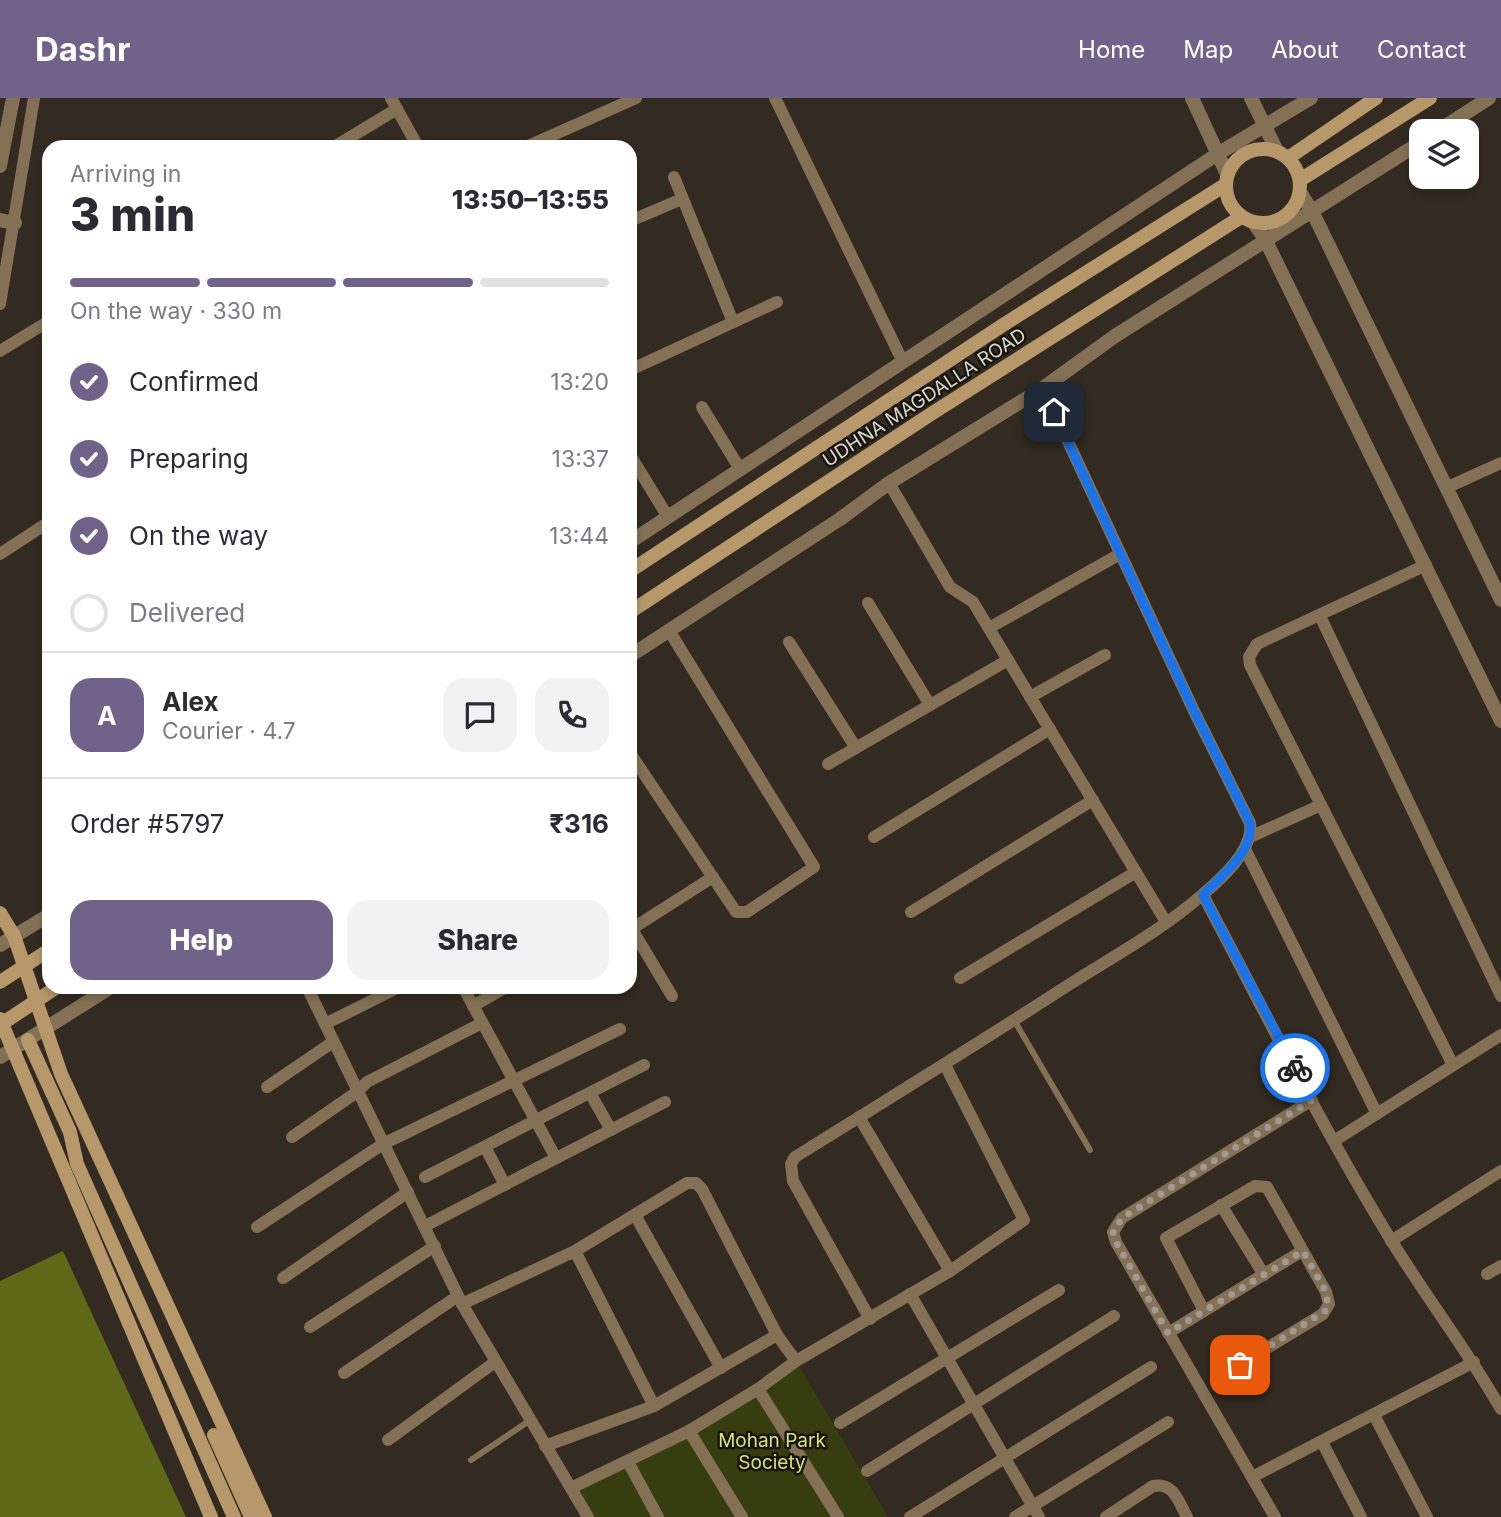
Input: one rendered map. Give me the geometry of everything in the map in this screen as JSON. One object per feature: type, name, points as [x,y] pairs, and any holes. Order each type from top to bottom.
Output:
[{"type":"main road","name":"UDHNA MAGDALLA ROAD","points":[[637,566],[1226,180],[1233,163],[1253,150],[1283,155],[1376,98]]},
{"type":"main road","name":"UDHNA MAGDALLA ROAD","points":[[637,607],[814,491],[1247,220],[1277,220],[1296,204],[1300,186],[1430,98]]},
{"type":"main road","points":[[1283,155],[1300,186]]},
{"type":"main road","points":[[1226,180],[1232,209],[1247,220]]},
{"type":"main road","points":[[0,913],[14,936],[61,1074],[265,1517]]},
{"type":"main road","points":[[0,982],[42,955]]},
{"type":"main road","points":[[0,1025],[46,994]]},
{"type":"main road","points":[[0,1019],[5,1053],[211,1517]]},
{"type":"main road","points":[[28,1040],[69,1132],[90,1156],[192,1403],[234,1517]]},
{"type":"main road","points":[[192,1403],[251,1517]]},
{"type":"street","points":[[0,166],[13,98]]},
{"type":"street","points":[[0,304],[34,98]]},
{"type":"street","points":[[542,140],[636,98]]},
{"type":"street","points":[[775,98],[902,360]]},
{"type":"street","points":[[1192,98],[1219,153],[1226,180]]},
{"type":"street","points":[[1251,98],[1283,155]]},
{"type":"street","points":[[637,537],[1219,153],[1311,98]]},
{"type":"street","points":[[1457,119],[1489,98]]},
{"type":"street","points":[[344,140],[394,103],[414,140]]},
{"type":"street","points":[[637,652],[889,483],[1043,388],[1115,336],[1409,150]]},
{"type":"street","points":[[674,177],[733,322]]},
{"type":"street","points":[[1300,186],[1448,487],[1497,579],[1501,600]]},
{"type":"street","points":[[637,218],[682,199]]},
{"type":"street","points":[[0,220],[15,223]]},
{"type":"street","points":[[1247,220],[1265,239],[1501,721]]},
{"type":"street","points":[[637,367],[777,302]]},
{"type":"street","points":[[0,351],[42,327]]},
{"type":"street","points":[[1043,388],[1250,823],[1248,843],[1377,1114]]},
{"type":"street","points":[[702,407],[740,469]]},
{"type":"street","points":[[1448,487],[1501,463]]},
{"type":"street","points":[[637,466],[668,517]]},
{"type":"street","points":[[889,483],[950,587],[973,602],[1166,922]]},
{"type":"street","points":[[0,554],[42,527]]},
{"type":"street","points":[[989,628],[1120,554]]},
{"type":"street","points":[[1426,565],[1257,644],[1249,657],[1250,665],[1453,1065]]},
{"type":"street","points":[[868,603],[930,705]]},
{"type":"street","points":[[1320,616],[1501,996]]},
{"type":"street","points":[[637,763],[741,915],[814,867],[670,632]]},
{"type":"street","points":[[789,642],[856,748]]},
{"type":"street","points":[[1030,697],[1105,655]]},
{"type":"street","points":[[828,764],[1008,660]]},
{"type":"street","points":[[874,836],[1050,729]]},
{"type":"street","points":[[911,912],[1093,800]]},
{"type":"street","points":[[870,1319],[790,1171],[795,1157],[945,1065],[1166,922],[1203,895],[1248,843],[1321,805]]},
{"type":"street","points":[[960,978],[1136,872]]},
{"type":"street","points":[[637,924],[713,877]]},
{"type":"street","points":[[1203,895],[1334,1141],[1391,1241],[1474,1362],[1501,1409]]},
{"type":"street","points":[[0,945],[42,919]]},
{"type":"street","points":[[637,938],[672,996]]},
{"type":"street","points":[[5,1053],[100,994]]},
{"type":"street","points":[[310,994],[460,1300],[588,1517]]},
{"type":"street","points":[[325,1024],[385,994]]},
{"type":"street","points":[[467,994],[556,1158]]},
{"type":"street","points":[[473,1006],[494,994]]},
{"type":"street","points":[[292,1137],[358,1092],[367,1082],[482,1023]]},
{"type":"street","points":[[257,1227],[383,1144],[620,1030]]},
{"type":"street","points":[[1334,1141],[1501,1035]]},
{"type":"street","points":[[267,1087],[333,1042]]},
{"type":"street","points":[[425,1177],[644,1065]]},
{"type":"street","points":[[571,1488],[689,1431],[758,1389],[796,1361],[950,1271],[1024,1220],[945,1065]]},
{"type":"street","points":[[590,1093],[611,1130]]},
{"type":"street","points":[[1275,1517],[1116,1242],[1113,1232],[1116,1224],[1312,1100]]},
{"type":"street","points":[[425,1226],[666,1102]]},
{"type":"street","points":[[859,1117],[950,1271]]},
{"type":"street","points":[[485,1147],[505,1185]]},
{"type":"street","points":[[1391,1241],[1501,1171]]},
{"type":"street","points":[[344,1373],[460,1300],[575,1251],[687,1183],[699,1185],[777,1335],[796,1361]]},
{"type":"street","points":[[1204,1311],[1166,1238],[1255,1186],[1267,1187],[1326,1292],[1328,1309],[1240,1365]]},
{"type":"street","points":[[283,1278],[408,1192]]},
{"type":"street","points":[[1221,1205],[1264,1275]]},
{"type":"street","points":[[635,1215],[720,1368]]},
{"type":"street","points":[[310,1327],[435,1246]]},
{"type":"street","points":[[575,1251],[654,1406]]},
{"type":"street","points":[[1168,1333],[1303,1251]]},
{"type":"street","points":[[1487,1274],[1501,1266]]},
{"type":"street","points":[[840,1423],[1059,1290]]},
{"type":"street","points":[[910,1294],[1036,1512]]},
{"type":"street","points":[[867,1471],[1114,1316]]},
{"type":"street","points":[[545,1446],[654,1406],[777,1335]]},
{"type":"street","points":[[388,1440],[495,1362]]},
{"type":"street","points":[[1252,1477],[1474,1362]]},
{"type":"street","points":[[910,1517],[1151,1367]]},
{"type":"street","points":[[758,1389],[838,1517]]},
{"type":"street","points":[[1374,1415],[1427,1517]]},
{"type":"street","points":[[1015,1517],[1036,1512],[1168,1422]]},
{"type":"street","points":[[689,1431],[742,1517]]},
{"type":"street","points":[[1322,1442],[1361,1517]]},
{"type":"street","points":[[628,1462],[658,1517]]},
{"type":"street","points":[[1106,1517],[1153,1486],[1161,1484],[1172,1490],[1187,1517]]},
{"type":"lane","points":[[1014,1020],[1090,1150]]},
{"type":"lane","points":[[471,1460],[529,1421]]},
{"type":"green space","points":[[63,1251],[186,1517],[0,1517],[0,1281]]},
{"type":"green space","name":"Mohan Park Society","points":[[796,1361],[888,1517],[588,1517],[573,1491]]},
{"type":"way so far","points":[[1240,1365],[1328,1309],[1326,1292],[1303,1251],[1168,1333],[1116,1242],[1113,1232],[1122,1218],[1312,1100],[1295,1068]]},
{"type":"route","points":[[1054,412],[1194,711],[1250,823],[1250,837],[1245,849],[1203,895],[1295,1068]]}]
